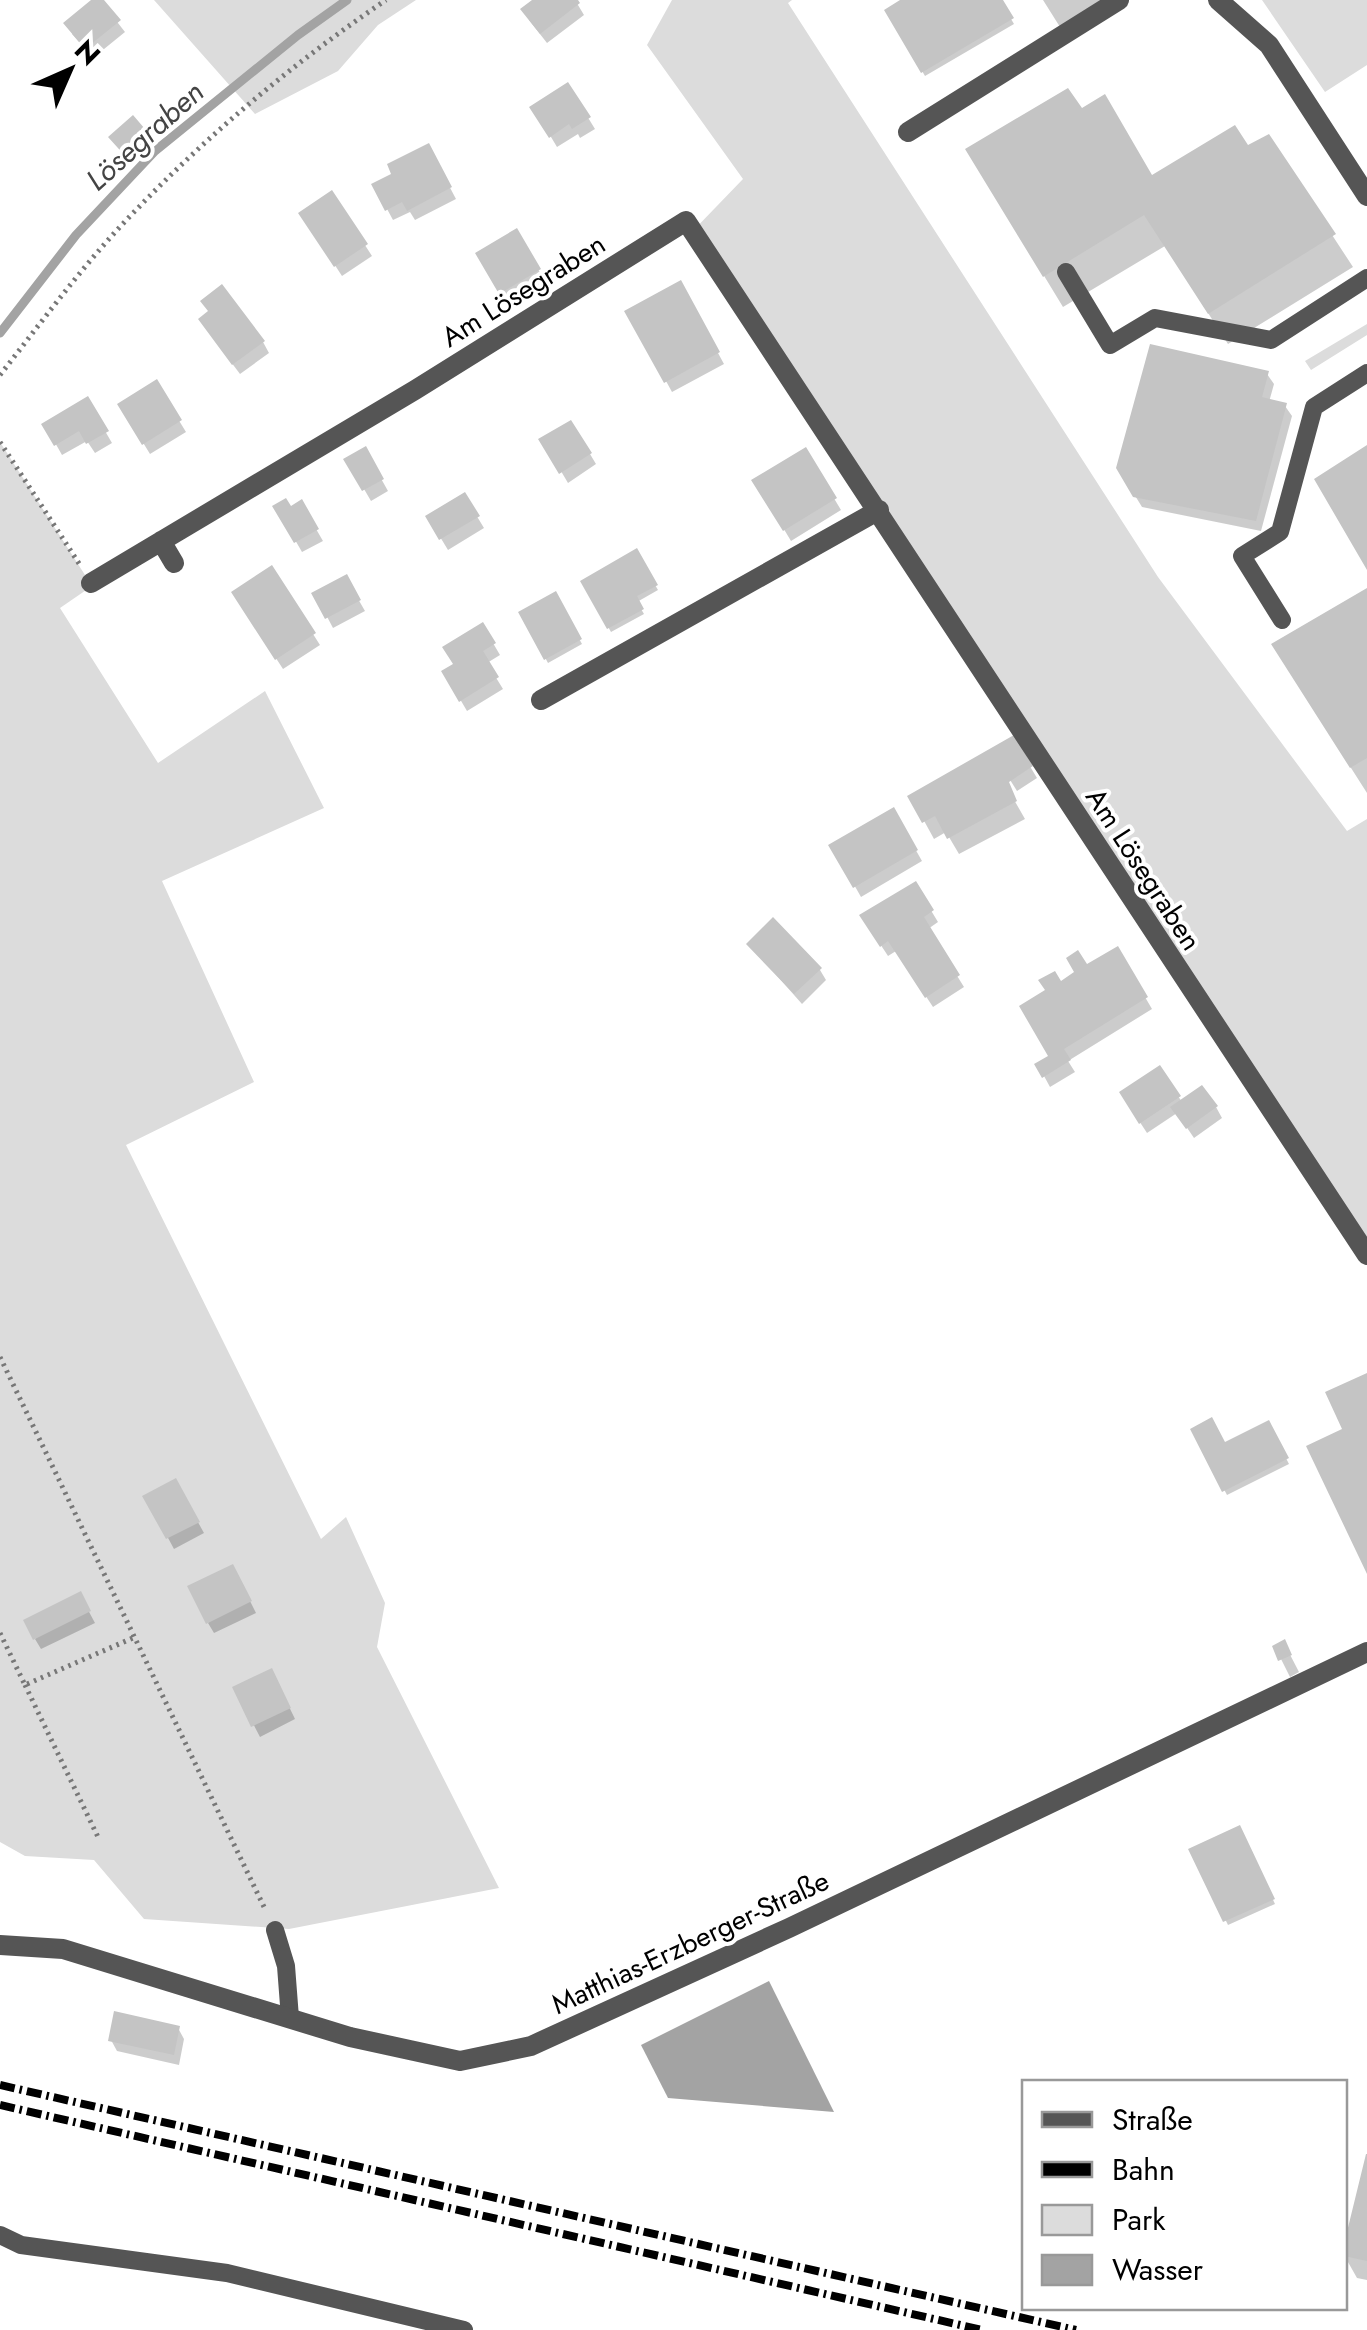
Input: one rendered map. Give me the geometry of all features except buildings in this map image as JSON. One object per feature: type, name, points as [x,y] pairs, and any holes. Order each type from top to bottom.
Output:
[{"type":"street","points":[[908,132],[1119,0]]},
{"type":"street","points":[[1218,0],[1269,45],[1367,196]]},
{"type":"street","name":"Am Lösegraben","points":[[91,583],[414,390],[686,221],[1367,1256]]},
{"type":"street","points":[[541,700],[878,510]]},
{"type":"street","points":[[161,541],[174,563]]},
{"type":"street","name":"Matthias-Erzberger-Straße","points":[[0,1945],[63,1949],[350,2037],[460,2061],[531,2046],[789,1928],[1367,1652]]},
{"type":"lane","points":[[1066,272],[1110,345],[1155,318],[1271,340],[1367,278]]},
{"type":"lane","points":[[1282,620],[1242,556],[1280,532],[1314,406],[1367,373]]},
{"type":"lane","points":[[275,1930],[286,1966],[290,2018]]},
{"type":"lane","points":[[0,2236],[21,2245],[227,2273],[464,2330]]},
{"type":"path","points":[[0,375],[68,287],[135,210],[245,106],[386,0]]},
{"type":"path","points":[[0,442],[91,583]]},
{"type":"path","points":[[0,1357],[275,1930]]},
{"type":"path","points":[[0,1633],[98,1836]]},
{"type":"path","points":[[25,1686],[135,1637]]},
{"type":"green space","points":[[154,0],[416,0],[378,25],[338,71],[255,114]]},
{"type":"green space","points":[[672,0],[792,0],[788,3],[1158,577],[1347,831],[1367,819],[1367,1260],[688,236],[743,179],[647,45]]},
{"type":"green space","points":[[1262,0],[1367,0],[1367,65],[1325,92]]},
{"type":"green space","points":[[1367,324],[1367,335],[1311,370],[1305,361]]},
{"type":"green space","points":[[0,442],[92,586],[60,608],[158,763],[265,691],[324,808],[162,881],[254,1082],[126,1145],[321,1539],[346,1517],[385,1603],[377,1647],[499,1888],[289,1929],[144,1919],[94,1860],[25,1856],[0,1842]]},
{"type":"water","points":[[769,1981],[834,2112],[668,2098],[641,2045]]},
{"type":"waterway","name":"Lösegraben","points":[[0,333],[76,235],[155,151],[347,0]]},
{"type":"railway","points":[[0,2085],[1076,2330]]},
{"type":"railway","points":[[0,2105],[982,2330]]}]
